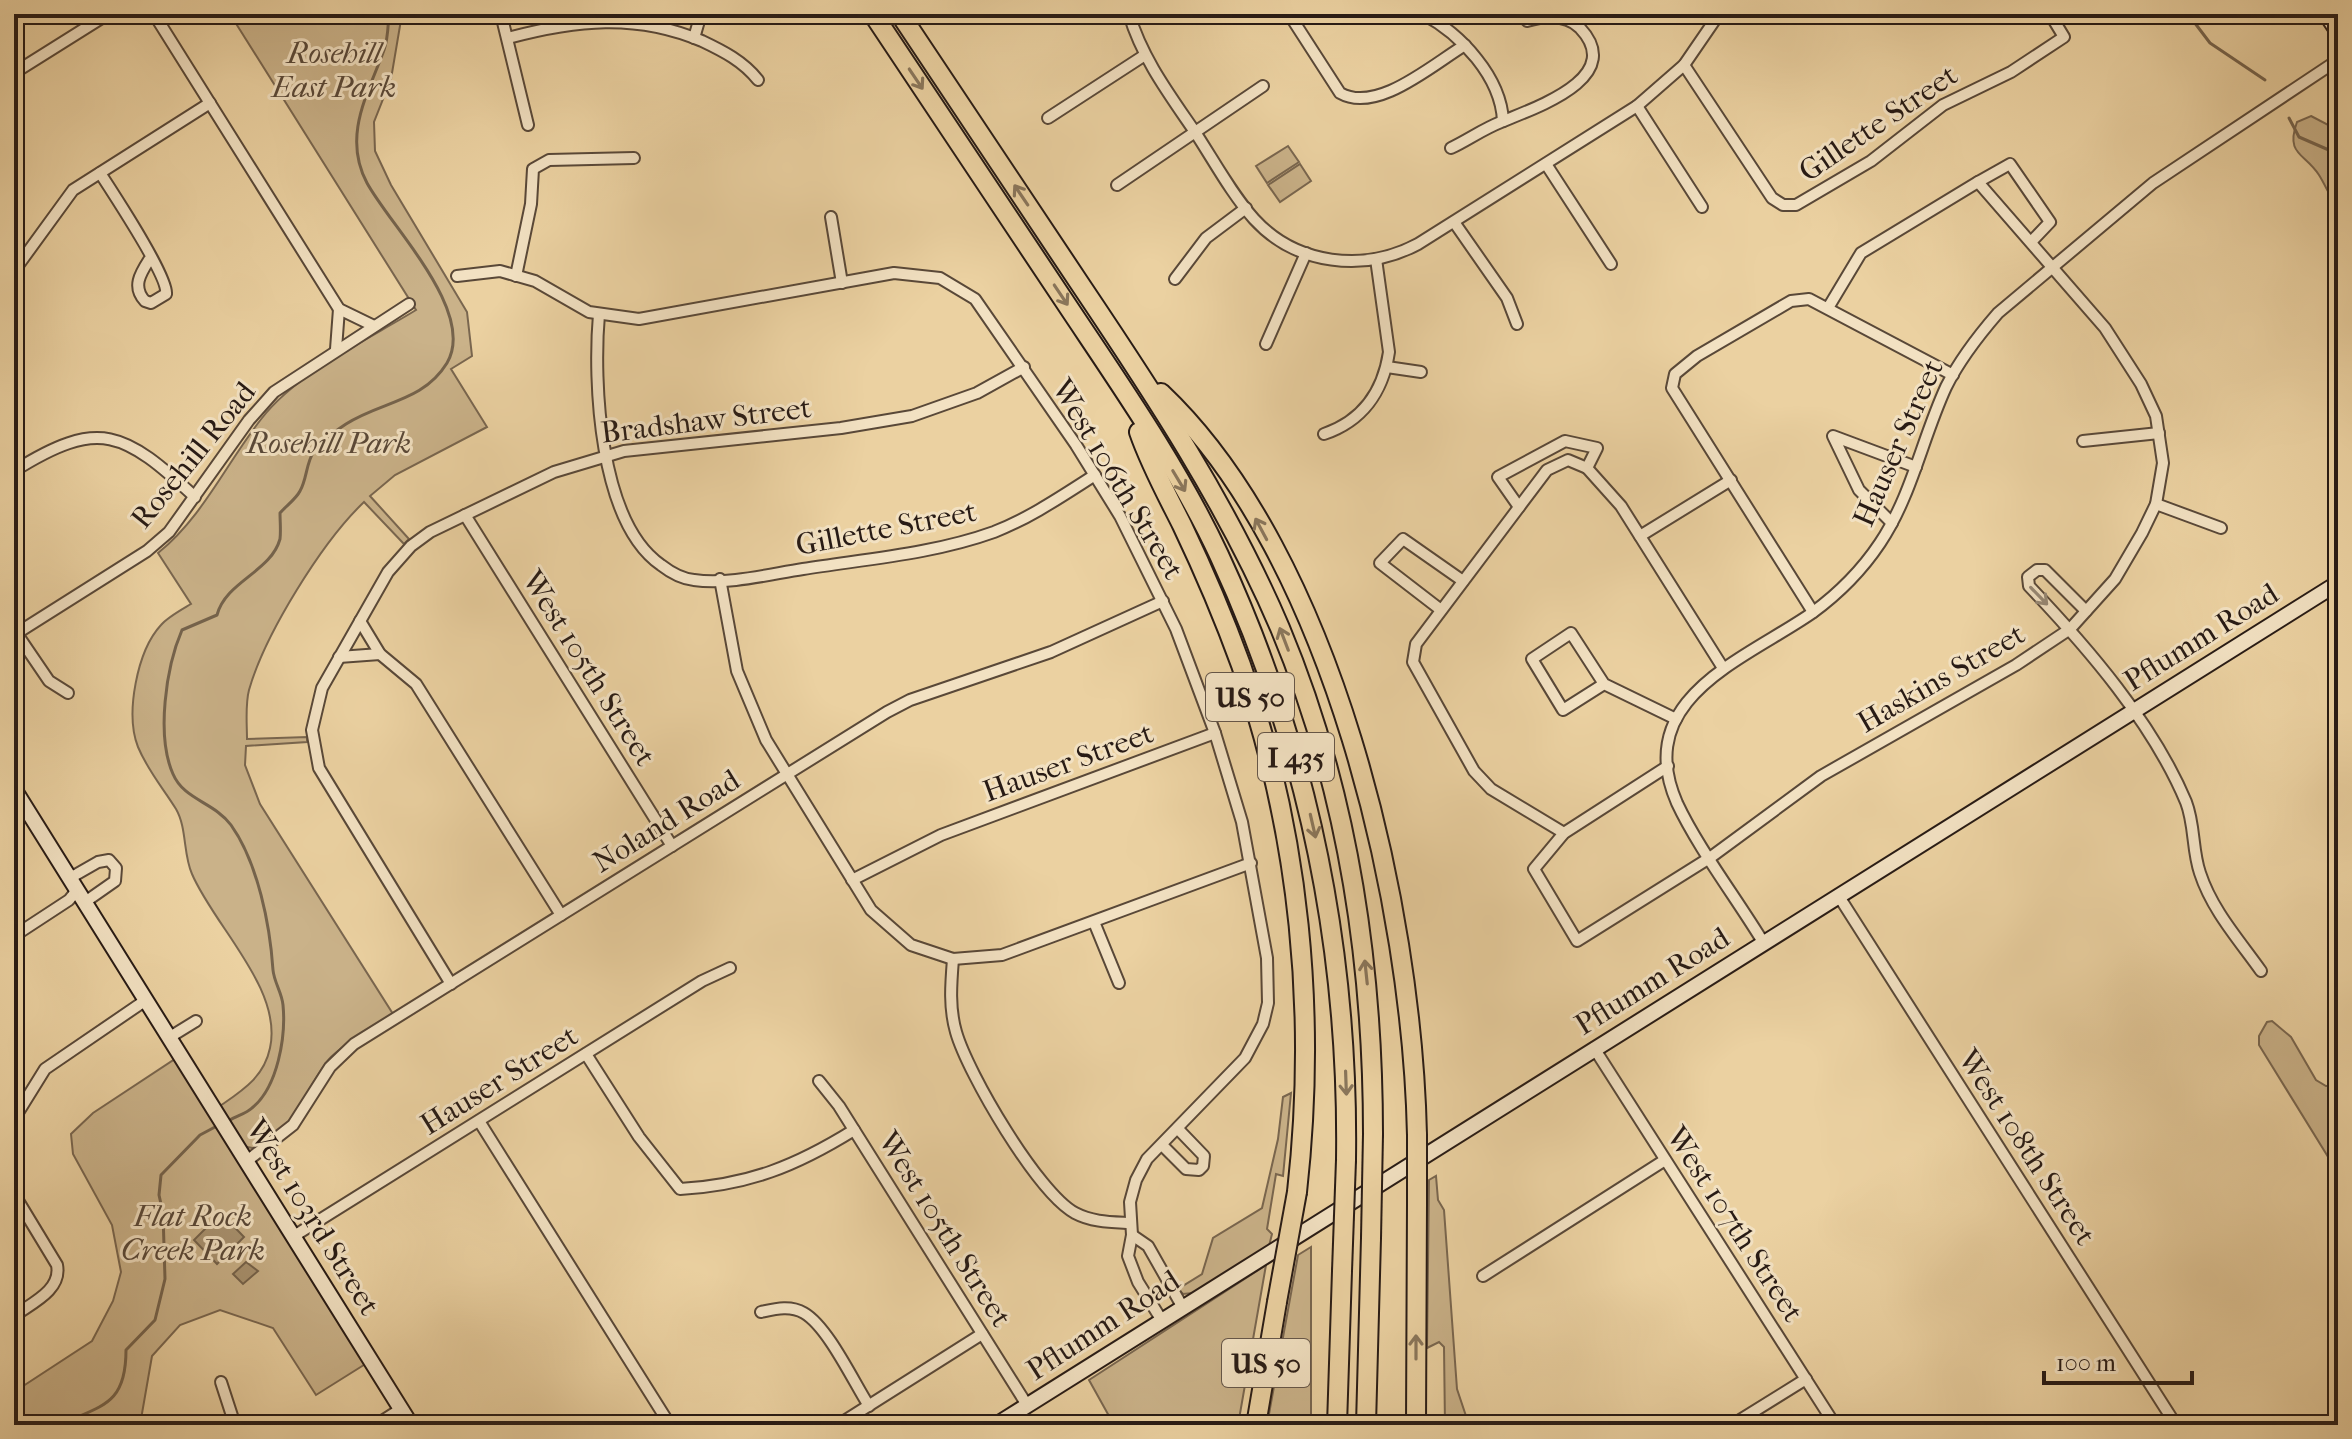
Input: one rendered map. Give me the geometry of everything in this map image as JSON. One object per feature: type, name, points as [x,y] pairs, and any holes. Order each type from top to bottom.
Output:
[{"type":"highway","name":"I 435","points":[[873,14],[1124,390],[1218,553],[1263,659],[1299,770],[1320,857],[1337,957],[1347,1094],[1337,1425]]},
{"type":"highway","name":"I 435","points":[[900,14],[1142,376],[1222,508],[1256,575],[1310,713],[1330,779],[1351,870],[1364,951],[1373,1074],[1366,1425]]},
{"type":"highway","name":"US 50","points":[[1142,376],[1183,415],[1244,497],[1279,562],[1335,693],[1364,781],[1391,891],[1408,993],[1417,1135],[1416,1425]]},
{"type":"highway","name":"US 50","points":[[1124,390],[1142,443],[1200,564],[1241,666],[1285,832],[1299,930],[1307,1023],[1304,1127],[1297,1192],[1256,1425]]},
{"type":"main road","points":[[2326,14],[2338,32]]},
{"type":"main road","name":"Pflumm Road","points":[[996,1425],[2131,710],[2338,583]]},
{"type":"main road","name":"West 103rd Street","points":[[14,789],[411,1425]]},
{"type":"street","points":[[14,73],[108,14]]},
{"type":"street","points":[[154,14],[339,309],[374,326]]},
{"type":"street","points":[[501,14],[528,125]]},
{"type":"street","points":[[694,38],[701,14]]},
{"type":"street","points":[[1289,14],[1340,93],[1351,99],[1372,100],[1465,45]]},
{"type":"street","points":[[1423,14],[1446,27],[1465,45],[1502,101],[1503,121]]},
{"type":"street","points":[[1133,15],[1145,55],[1246,208],[1277,238],[1306,253],[1339,261],[1376,259],[1424,240],[1637,106],[1684,65],[1719,14]]},
{"type":"street","name":"Gillette Street","points":[[1684,65],[1772,198],[1783,205],[1796,205],[1871,161],[1943,105],[2011,72],[2064,37],[2050,14]]},
{"type":"street","points":[[1451,148],[1565,92],[1585,77],[1591,67],[1592,45],[1579,27],[1553,16],[1527,21]]},
{"type":"street","points":[[508,38],[565,23],[622,20],[669,29],[694,38],[740,62],[758,80]]},
{"type":"street","points":[[1048,118],[1145,55]]},
{"type":"street","name":"Hauser Street","points":[[1668,766],[1676,719],[1692,694],[1723,668],[1813,612],[1859,570],[1892,523],[1953,375],[1978,336],[1998,313],[2153,183],[2338,60]]},
{"type":"street","points":[[1117,185],[1263,86]]},
{"type":"street","points":[[14,271],[66,197],[210,103]]},
{"type":"street","points":[[1637,106],[1702,207]]},
{"type":"street","points":[[516,276],[531,204],[533,169],[549,160],[634,158]]},
{"type":"street","points":[[1546,164],[1611,264]]},
{"type":"street","points":[[1828,308],[1861,253],[2010,164],[2050,222],[2031,242]]},
{"type":"street","points":[[100,173],[141,238],[149,260]]},
{"type":"street","name":"Haskins Street","points":[[1564,833],[1534,869],[1577,941],[1711,857],[1821,776],[2016,665],[2070,629],[2129,558],[2156,504],[2163,463],[2156,416],[2123,353],[1978,182]]},
{"type":"street","points":[[1175,279],[1206,238],[1246,208]]},
{"type":"street","points":[[831,217],[842,283]]},
{"type":"street","points":[[1454,222],[1507,298],[1517,324]]},
{"type":"street","points":[[1266,344],[1306,253]]},
{"type":"street","points":[[1324,434],[1338,429],[1363,411],[1378,390],[1387,367],[1389,352],[1376,259]]},
{"type":"street","points":[[457,276],[485,271],[535,281],[577,308],[599,314]]},
{"type":"street","name":"West 106th Street","points":[[599,314],[639,319],[660,317],[904,272],[949,282],[986,311],[1095,475],[1133,540],[1163,601],[1215,733],[1251,863],[1270,982],[1263,1024],[1245,1058],[1147,1159],[1138,1175],[1130,1202],[1132,1235],[1128,1256],[1131,1267],[1161,1319]]},
{"type":"street","points":[[1813,612],[1672,388],[1675,374],[1697,356],[1791,301],[1809,299],[1953,375]]},
{"type":"street","name":"Rosehill Road","points":[[15,634],[147,551],[169,532],[266,400],[293,377],[409,304]]},
{"type":"street","points":[[336,349],[339,309]]},
{"type":"street","name":"Gillette Street","points":[[599,314],[595,385],[606,454],[627,521],[648,554],[678,575],[695,581],[786,571],[970,540],[1033,513],[1095,475]]},
{"type":"street","name":"Bradshaw Street","points":[[451,984],[328,786],[313,749],[313,719],[322,688],[388,572],[403,554],[430,532],[573,463],[606,454],[881,423],[947,405],[1024,367]]},
{"type":"street","points":[[1387,367],[1421,372]]},
{"type":"street","points":[[2083,441],[2159,433]]},
{"type":"street","points":[[1892,523],[1859,490],[1833,436],[1916,467]]},
{"type":"street","points":[[14,471],[59,443],[79,438],[111,439],[148,456],[195,497]]},
{"type":"street","points":[[1519,507],[1498,477],[1565,441],[1597,448],[1587,468]]},
{"type":"street","points":[[1723,668],[1614,497],[1587,468],[1568,460],[1547,470],[1416,644],[1413,662],[1474,771],[1491,789],[1564,833],[1668,766],[1677,801],[1763,942]]},
{"type":"street","points":[[1640,536],[1731,480]]},
{"type":"street","points":[[2156,504],[2221,528]]},
{"type":"street","name":"West 105th Street","points":[[465,515],[672,846]]},
{"type":"street","points":[[1441,610],[1380,563],[1403,539],[1463,581]]},
{"type":"street","points":[[2086,611],[2045,570],[2032,572],[2029,586],[2106,671],[2186,802],[2199,872],[2216,910],[2261,971]]},
{"type":"street","points":[[720,579],[737,671],[766,740],[871,910],[893,933],[921,949],[953,959],[1002,955],[1251,863]]},
{"type":"street","name":"Noland Road","points":[[247,1161],[293,1125],[324,1075],[343,1053],[786,775],[910,700],[1051,652],[1163,601]]},
{"type":"street","points":[[360,621],[380,654],[416,684],[561,915]]},
{"type":"street","points":[[1604,684],[1563,710],[1532,659],[1571,633],[1604,684],[1676,719]]},
{"type":"street","points":[[15,634],[49,681],[68,693]]},
{"type":"street","points":[[339,657],[380,654]]},
{"type":"street","name":"Hauser Street","points":[[852,880],[941,835],[1215,733]]},
{"type":"street","points":[[14,936],[69,900],[77,890]]},
{"type":"street","name":"West 108th Street","points":[[1838,895],[2176,1425]]},
{"type":"street","points":[[1094,922],[1119,983]]},
{"type":"street","points":[[953,959],[951,1007],[961,1047],[1041,1182],[1076,1214],[1098,1221],[1129,1223]]},
{"type":"street","name":"Hauser Street","points":[[294,1236],[702,981],[730,968]]},
{"type":"street","points":[[14,1119],[45,1069],[146,1000]]},
{"type":"street","points":[[170,1037],[196,1021]]},
{"type":"street","name":"West 107th Street","points":[[1594,1048],[1835,1425]]},
{"type":"street","points":[[586,1054],[617,1103],[680,1189],[768,1175],[804,1160],[854,1130]]},
{"type":"street","name":"West 105th Street","points":[[819,1081],[854,1130],[1027,1405]]},
{"type":"street","points":[[479,1121],[670,1425]]},
{"type":"street","points":[[1162,1145],[1186,1169],[1199,1170],[1203,1166],[1204,1156],[1178,1129]]},
{"type":"street","points":[[1483,1276],[1665,1160]]},
{"type":"street","points":[[14,1194],[57,1265],[59,1275],[46,1293],[14,1316]]},
{"type":"street","name":"West 106th Street","points":[[1132,1235],[1148,1246],[1182,1306]]},
{"type":"street","points":[[761,1312],[780,1308],[804,1313],[818,1325],[869,1406]]},
{"type":"street","points":[[838,1425],[982,1334]]},
{"type":"street","points":[[1732,1425],[1806,1379]]},
{"type":"street","points":[[221,1382],[235,1425]]},
{"type":"street","points":[[376,1425],[401,1409]]},
{"type":"green space","name":"Rosehill Park","points":[[230,14],[402,14],[391,79],[374,122],[375,151],[391,185],[467,312],[472,356],[451,369],[487,427],[395,475],[370,496],[409,539],[404,544],[364,502],[348,519],[313,564],[281,616],[249,690],[247,739],[307,737],[307,742],[246,746],[245,765],[260,804],[393,1014],[331,1057],[282,1130],[257,1148],[244,1146],[220,1106],[251,1082],[263,1067],[270,1048],[271,1026],[266,1003],[244,958],[192,874],[179,816],[146,764],[134,733],[133,701],[145,650],[164,622],[191,604],[158,553],[188,523],[249,435],[277,402],[334,358],[416,310]]},
{"type":"green space","points":[[2311,116],[2338,130],[2338,208],[2319,175],[2298,153],[2293,141],[2297,122]]},
{"type":"green space","points":[[1288,146],[1299,162],[1267,183],[1256,166]]},
{"type":"green space","points":[[1300,164],[1311,181],[1280,202],[1268,185]]},
{"type":"green space","points":[[2272,1021],[2291,1037],[2316,1080],[2326,1086],[2338,1085],[2338,1173],[2259,1045],[2259,1036],[2267,1022]]},
{"type":"green space","name":"Flat Rock Creek Park","points":[[175,1059],[367,1363],[316,1395],[273,1328],[220,1310],[180,1325],[152,1356],[140,1425],[14,1425],[14,1392],[92,1341],[113,1301],[121,1272],[112,1225],[73,1154],[71,1134],[93,1113]]},
{"type":"green space","points":[[1291,1093],[1283,1176],[1276,1174],[1267,1229],[1272,1234],[1269,1246],[1193,1293],[1183,1294],[1178,1289],[1202,1274],[1213,1238],[1262,1208],[1278,1139],[1283,1097]]},
{"type":"green space","points":[[1436,1176],[1438,1200],[1444,1210],[1457,1389],[1469,1425],[1445,1425],[1444,1347],[1439,1342],[1427,1348],[1429,1180]]},
{"type":"green space","points":[[1311,1247],[1311,1425],[1267,1425],[1298,1255]]},
{"type":"green space","points":[[1266,1265],[1238,1425],[1114,1425],[1089,1380]]},
{"type":"shaded area","points":[[221,1213],[244,1237],[217,1264],[194,1240]]},
{"type":"shaded area","points":[[246,1262],[258,1271],[243,1284],[233,1274]]},
{"type":"waterway","points":[[230,1120],[250,1110],[261,1099],[274,1074],[283,1031],[283,1005],[274,974],[261,895],[249,857],[224,817],[184,790],[173,774],[165,741],[165,702],[171,663],[182,630],[217,615],[229,593],[268,560],[280,539],[280,513],[300,491],[316,448],[360,416],[426,386],[447,363],[453,342],[451,320],[441,295],[367,183],[357,149],[360,115],[385,46],[389,14]]},
{"type":"waterway","points":[[2188,14],[2210,43],[2265,80]]},
{"type":"waterway","points":[[2289,118],[2299,137],[2338,154]]},
{"type":"waterway","points":[[60,1425],[99,1407],[116,1393],[125,1368],[126,1350],[155,1320],[165,1279],[163,1213],[159,1195],[161,1175],[200,1135],[215,1127]]},
{"type":"park label","name":"Rosehill East Park","points":[[334,70]]}]
